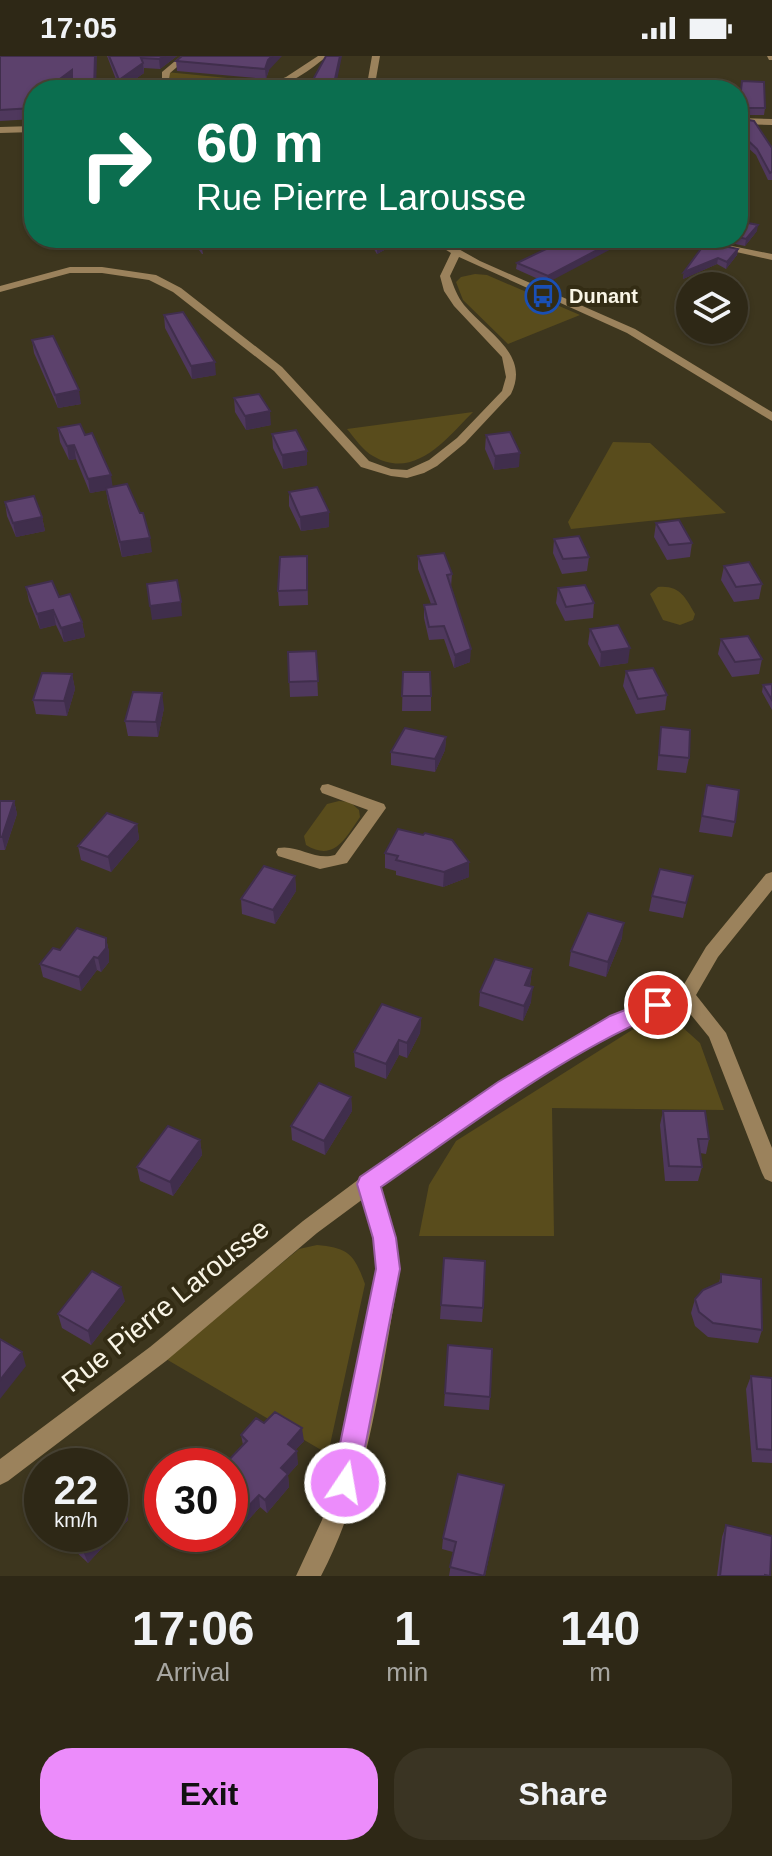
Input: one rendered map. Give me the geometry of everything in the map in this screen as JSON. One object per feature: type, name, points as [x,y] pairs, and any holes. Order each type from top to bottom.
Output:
[{"type":"street","points":[[165,80],[166,72],[186,56]]},
{"type":"street","points":[[286,80],[323,56]]},
{"type":"street","points":[[372,80],[376,56]]},
{"type":"street","points":[[748,121],[772,122]]},
{"type":"street","points":[[0,130],[24,129]]},
{"type":"street","points":[[449,248],[631,331],[772,417]]},
{"type":"street","points":[[728,248],[772,257]]},
{"type":"street","points":[[0,289],[70,270],[102,270],[152,277],[177,290],[278,369],[365,464],[384,472],[407,474],[436,461],[507,392],[512,376],[508,358],[453,300],[445,276],[456,252]]},
{"type":"street","points":[[284,852],[323,865],[332,864],[341,859],[378,808],[328,789]]},
{"type":"street","points":[[772,878],[712,952],[686,996],[717,1033],[772,1173]]},
{"type":"street","name":"Rue Pierre Larousse","points":[[0,1473],[158,1354],[310,1227],[506,1088],[617,1022],[686,996]]},
{"type":"street","points":[[308,1576],[324,1550],[341,1502],[373,1357],[388,1269],[384,1238],[368,1184]]},
{"type":"shaded area","points":[[166,72],[249,80],[169,80]]},
{"type":"shaded area","points":[[487,275],[580,315],[508,344],[463,300],[456,282],[461,277]]},
{"type":"shaded area","points":[[473,412],[429,453],[403,463],[388,462],[369,454],[347,429]]},
{"type":"shaded area","points":[[613,442],[650,443],[726,513],[571,529],[568,522]]},
{"type":"shaded area","points":[[658,587],[672,588],[681,593],[695,614],[693,620],[680,625],[663,620],[650,594]]},
{"type":"shaded area","points":[[350,802],[359,810],[360,817],[349,833],[338,846],[324,851],[306,845],[304,836],[327,804]]},
{"type":"shaded area","points":[[654,1023],[681,1026],[700,1043],[724,1110],[552,1108],[554,1236],[419,1236],[429,1185],[456,1141],[632,1030]]},
{"type":"shaded area","points":[[317,1245],[349,1254],[365,1284],[328,1454],[166,1359],[299,1249]]},
{"type":"building","points":[[0,56],[95,56],[94,80],[72,80],[72,70],[58,80],[24,80],[24,109],[0,110]]},
{"type":"building","points":[[109,56],[164,56],[159,59],[141,58],[143,63],[119,80]]},
{"type":"building","points":[[182,56],[272,56],[265,69],[176,61]]},
{"type":"building","points":[[326,56],[340,56],[335,80],[313,80]]},
{"type":"building","points":[[748,81],[764,82],[765,108],[748,108]]},
{"type":"building","points":[[748,120],[754,121],[772,148],[772,172],[748,140]]},
{"type":"building","points":[[748,223],[758,225],[748,237]]},
{"type":"building","points":[[548,248],[601,248],[548,276],[517,263]]},
{"type":"building","points":[[702,248],[738,249],[727,262],[718,258],[684,272]]},
{"type":"building","points":[[183,312],[215,362],[191,366],[164,315]]},
{"type":"building","points":[[53,336],[79,390],[55,395],[32,340]]},
{"type":"building","points":[[259,394],[270,411],[245,416],[234,398]]},
{"type":"building","points":[[80,424],[85,435],[92,433],[111,475],[88,479],[74,445],[67,446],[58,428]]},
{"type":"building","points":[[296,430],[307,451],[282,455],[272,434]]},
{"type":"building","points":[[510,432],[520,453],[495,456],[486,435]]},
{"type":"building","points":[[127,484],[140,513],[143,513],[150,538],[120,542],[106,488]]},
{"type":"building","points":[[317,487],[329,512],[300,517],[289,492]]},
{"type":"building","points":[[34,496],[42,517],[13,523],[5,502]]},
{"type":"building","points":[[679,520],[692,543],[669,545],[656,523]]},
{"type":"building","points":[[579,536],[589,557],[563,559],[554,539]]},
{"type":"building","points":[[444,553],[452,574],[447,575],[471,649],[455,655],[444,626],[429,627],[424,605],[436,604],[418,556]]},
{"type":"building","points":[[307,556],[307,590],[278,591],[280,557]]},
{"type":"building","points":[[749,562],[762,584],[736,587],[724,566]]},
{"type":"building","points":[[177,580],[181,602],[150,606],[147,584]]},
{"type":"building","points":[[52,581],[59,597],[70,594],[82,622],[61,628],[53,610],[37,614],[26,587]]},
{"type":"building","points":[[585,585],[594,603],[566,607],[558,588]]},
{"type":"building","points":[[618,625],[630,648],[601,652],[590,629]]},
{"type":"building","points":[[748,636],[762,659],[735,662],[721,639]]},
{"type":"building","points":[[316,651],[318,681],[289,682],[288,652]]},
{"type":"building","points":[[653,668],[667,695],[638,699],[626,671]]},
{"type":"building","points":[[403,672],[430,672],[431,696],[402,696]]},
{"type":"building","points":[[42,673],[72,674],[64,701],[33,700]]},
{"type":"building","points":[[772,684],[772,700],[763,685]]},
{"type":"building","points":[[133,692],[162,693],[156,722],[125,721]]},
{"type":"building","points":[[661,727],[690,730],[689,758],[659,755]]},
{"type":"building","points":[[405,728],[446,737],[435,759],[391,752]]},
{"type":"building","points":[[707,785],[739,790],[735,822],[702,816]]},
{"type":"building","points":[[0,801],[14,801],[2,837],[0,837]]},
{"type":"building","points":[[107,813],[137,824],[108,857],[78,846]]},
{"type":"building","points":[[398,829],[452,840],[469,862],[444,872],[396,860],[398,856],[385,853]]},
{"type":"building","points":[[264,866],[295,876],[273,910],[241,899]]},
{"type":"building","points":[[660,869],[693,876],[686,903],[652,896]]},
{"type":"building","points":[[588,913],[624,923],[608,962],[571,951]]},
{"type":"building","points":[[77,928],[106,938],[106,948],[98,958],[94,957],[79,977],[40,964],[53,948],[60,950]]},
{"type":"building","points":[[495,959],[532,969],[525,985],[533,987],[524,1006],[480,992]]},
{"type":"building","points":[[382,1004],[421,1018],[407,1043],[399,1040],[386,1064],[354,1052]]},
{"type":"building","points":[[319,1083],[351,1097],[324,1141],[291,1126]]},
{"type":"building","points":[[663,1111],[705,1111],[709,1139],[698,1139],[702,1167],[669,1166]]},
{"type":"building","points":[[168,1126],[200,1140],[170,1182],[137,1167]]},
{"type":"building","points":[[444,1258],[485,1261],[483,1308],[441,1305]]},
{"type":"building","points":[[92,1271],[121,1287],[88,1331],[58,1314]]},
{"type":"building","points":[[721,1274],[761,1279],[762,1330],[713,1323],[699,1312],[695,1299],[703,1290],[721,1282]]},
{"type":"building","points":[[0,1339],[22,1352],[0,1380]]},
{"type":"building","points":[[448,1345],[492,1349],[490,1397],[445,1393]]},
{"type":"building","points":[[751,1376],[772,1378],[772,1450],[757,1449]]},
{"type":"building","points":[[275,1412],[302,1428],[288,1444],[297,1451],[281,1468],[288,1474],[265,1500],[259,1495],[248,1506],[248,1448],[240,1448],[247,1441],[241,1435],[256,1418],[264,1423]]},
{"type":"building","points":[[458,1474],[504,1485],[484,1576],[450,1567],[456,1542],[443,1538]]},
{"type":"building","points":[[726,1525],[772,1536],[770,1576],[720,1576]]},
{"type":"place","name":"Dunant","points":[[543,296]]},
{"type":"route","points":[[345,1483],[373,1357],[388,1269],[384,1238],[368,1184],[421,1144],[506,1088],[617,1022],[658,1005]]}]
